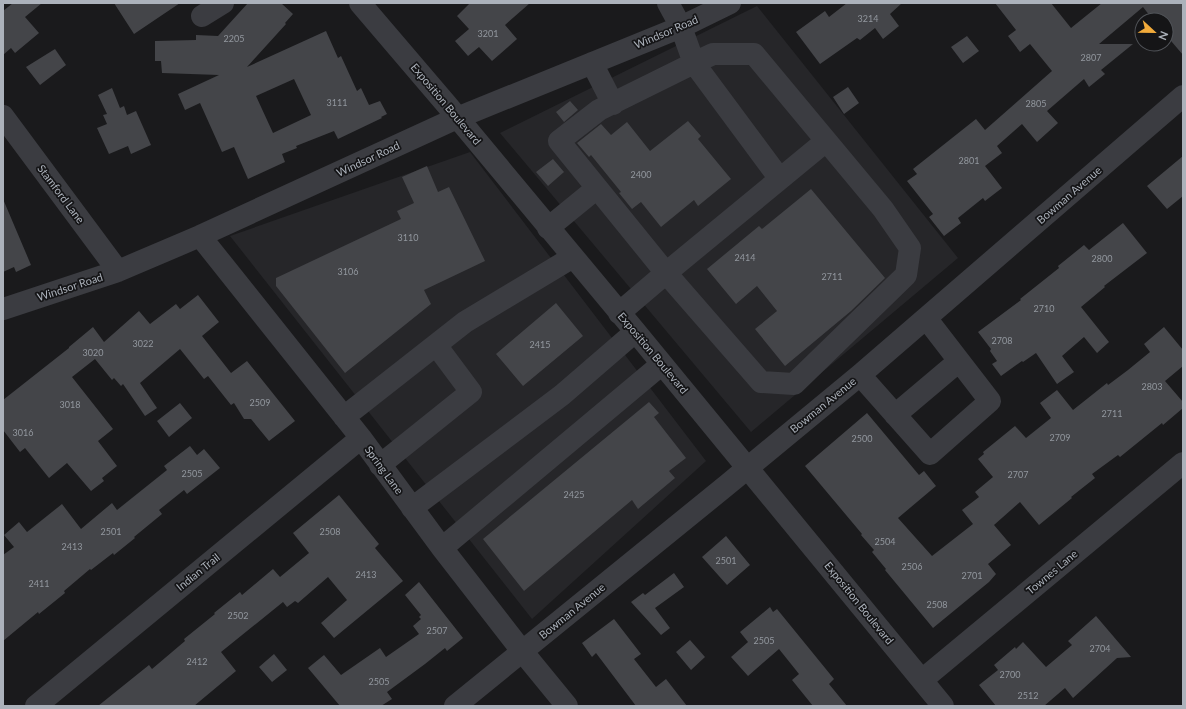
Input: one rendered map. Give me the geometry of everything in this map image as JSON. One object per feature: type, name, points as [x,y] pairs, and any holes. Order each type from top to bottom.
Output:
[{"type":"street","points":[[202,16],[223,3]]},
{"type":"street","name":"Exposition Boulevard","points":[[360,3],[748,467],[943,706]]},
{"type":"street","points":[[668,3],[680,27],[694,63],[780,179]]},
{"type":"street","name":"Windsor Road","points":[[3,309],[118,271],[200,236],[457,118],[680,27],[730,3]]},
{"type":"street","points":[[713,54],[754,54],[882,209],[910,248],[906,275],[794,384],[761,382],[666,273],[559,141],[599,110],[694,63],[713,54]]},
{"type":"street","points":[[592,63],[613,104]]},
{"type":"street","name":"Bowman Avenue","points":[[455,706],[860,375],[1183,96]]},
{"type":"street","name":"Stamford Lane","points":[[3,116],[118,271]]},
{"type":"street","points":[[619,313],[826,141]]},
{"type":"street","points":[[548,228],[597,188]]},
{"type":"street","name":"Spring Lane","points":[[200,236],[361,438],[442,548],[522,652],[566,706]]},
{"type":"street","points":[[344,417],[465,322],[573,257]]},
{"type":"street","points":[[860,375],[930,454],[990,401],[926,318]]},
{"type":"street","points":[[412,508],[562,395],[635,332]]},
{"type":"street","points":[[380,465],[471,392],[436,345]]},
{"type":"street","points":[[895,415],[959,361]]},
{"type":"street","points":[[442,548],[662,364]]},
{"type":"street","name":"Indian Trail","points":[[36,706],[361,438]]},
{"type":"street","name":"Townes Lane","points":[[922,680],[1183,463]]},
{"type":"shaded area","points":[[757,6],[958,258],[751,432],[500,133]]},
{"type":"shaded area","points":[[470,152],[706,461],[532,619],[230,236]]},
{"type":"building","points":[[13,3],[42,3],[25,17],[39,33],[15,53],[11,48],[3,55],[3,11]]},
{"type":"building","points":[[114,3],[180,3],[134,34]]},
{"type":"building","points":[[248,3],[281,3],[293,14],[285,23],[286,24],[247,67],[326,31],[338,58],[341,56],[357,91],[361,88],[369,105],[380,101],[387,114],[381,117],[382,118],[338,139],[334,131],[296,146],[297,148],[282,154],[285,162],[248,179],[234,147],[222,152],[200,103],[185,110],[178,94],[219,75],[162,73],[161,61],[155,61],[155,41],[196,40],[196,35],[218,36]],"holes":[[[294,79],[311,115],[273,133],[256,96]]]},
{"type":"building","points":[[470,3],[530,3],[505,25],[517,39],[492,61],[479,47],[468,56],[455,41],[469,29],[457,16]]},
{"type":"building","points":[[847,3],[902,3],[890,14],[899,26],[883,39],[875,28],[860,40],[857,38],[820,64],[796,32],[825,11],[829,17]]},
{"type":"building","points":[[995,3],[1051,3],[1071,28],[1102,3],[1183,3],[1183,55],[1174,44],[1174,12],[1147,12],[1143,7],[1137,12],[1134,12],[1134,15],[1099,44],[1133,44],[1101,70],[1105,74],[1089,87],[1084,79],[1047,111],[1058,123],[1037,142],[1022,124],[997,146],[1002,153],[985,166],[1002,188],[985,201],[983,198],[958,218],[961,223],[944,236],[929,217],[933,214],[907,181],[917,174],[913,169],[976,119],[985,130],[1052,71],[1030,44],[1020,52],[1008,36],[1016,30]]},
{"type":"building","points":[[967,36],[979,51],[963,63],[951,47]]},
{"type":"building","points":[[55,49],[66,65],[40,85],[26,67]]},
{"type":"building","points":[[848,87],[859,103],[844,114],[833,97]]},
{"type":"building","points":[[112,88],[120,108],[124,106],[127,115],[136,111],[151,145],[131,154],[128,146],[109,154],[97,128],[107,124],[103,115],[107,114],[98,95]]},
{"type":"building","points":[[570,101],[578,110],[564,122],[556,112]]},
{"type":"building","points":[[688,121],[701,136],[698,139],[731,179],[698,206],[694,200],[661,227],[641,202],[632,209],[619,193],[621,192],[591,155],[589,157],[577,143],[601,124],[611,135],[627,122],[650,151]]},
{"type":"building","points":[[1183,156],[1183,196],[1167,209],[1147,186]]},
{"type":"building","points":[[553,159],[564,172],[548,186],[536,172]]},
{"type":"building","points":[[427,166],[438,192],[449,187],[485,261],[424,290],[431,304],[345,373],[276,286],[276,278],[401,219],[397,211],[414,203],[402,177]]},
{"type":"building","points":[[811,189],[885,278],[851,311],[785,366],[755,329],[777,311],[757,286],[736,304],[707,269],[759,226],[762,229]]},
{"type":"building","points":[[3,199],[31,265],[16,272],[14,267],[3,272]]},
{"type":"building","points":[[1123,223],[1147,253],[1104,286],[1105,287],[1081,307],[1109,342],[1097,353],[1084,337],[1062,356],[1074,372],[1057,384],[1036,353],[1001,376],[992,364],[997,361],[990,351],[991,349],[978,332],[1021,300],[1020,299],[1059,268],[1058,266],[1084,245],[1089,250]]},
{"type":"building","points":[[198,295],[219,322],[202,336],[231,373],[247,361],[295,421],[269,441],[251,419],[244,419],[234,403],[231,405],[208,376],[204,379],[180,349],[140,383],[157,408],[145,416],[123,384],[121,386],[114,378],[112,380],[95,359],[72,377],[113,429],[98,441],[117,466],[102,478],[104,481],[91,491],[67,463],[49,478],[25,448],[20,452],[3,430],[3,400],[93,327],[104,342],[139,311],[150,324],[176,304],[180,309]]},
{"type":"building","points":[[556,303],[583,336],[523,386],[496,354]]},
{"type":"building","points":[[1164,327],[1183,350],[1183,366],[1165,381],[1183,402],[1183,408],[1120,457],[1118,455],[1092,474],[1095,478],[1039,525],[1020,502],[994,525],[1011,545],[988,564],[996,574],[989,582],[933,628],[885,570],[886,569],[872,552],[874,550],[861,535],[862,534],[805,466],[867,413],[919,475],[924,471],[936,486],[898,518],[932,556],[973,524],[962,510],[979,497],[975,492],[993,477],[978,459],[984,454],[983,452],[1015,426],[1026,438],[1051,418],[1040,403],[1057,390],[1073,410],[1150,352],[1144,344]]},
{"type":"building","points":[[649,402],[659,413],[654,417],[686,458],[669,471],[675,478],[638,509],[632,500],[524,591],[483,539]]},
{"type":"building","points":[[180,403],[192,418],[169,437],[157,421]]},
{"type":"building","points":[[190,446],[197,455],[204,449],[220,468],[187,494],[184,490],[159,510],[162,514],[134,537],[135,538],[114,555],[113,553],[91,570],[90,569],[64,591],[65,593],[39,614],[38,612],[3,641],[3,555],[14,547],[4,535],[19,522],[27,532],[62,504],[81,529],[112,503],[117,510],[167,470],[164,466]]},
{"type":"building","points":[[339,495],[379,544],[375,548],[403,581],[334,638],[321,623],[347,600],[328,577],[298,603],[295,601],[287,607],[283,602],[221,652],[236,671],[194,706],[98,706],[149,665],[152,669],[185,641],[184,639],[240,592],[242,595],[273,569],[280,577],[309,553],[293,533]]},
{"type":"building","points":[[726,536],[750,565],[727,585],[702,557]]},
{"type":"building","points":[[674,573],[684,587],[655,608],[670,628],[661,635],[631,602],[643,593],[645,595]]},
{"type":"building","points":[[419,582],[463,638],[447,651],[445,648],[387,692],[392,699],[381,706],[340,706],[308,668],[324,655],[341,675],[380,648],[386,657],[419,634],[413,626],[421,619],[419,617],[421,615],[405,595]]},
{"type":"building","points":[[770,607],[773,612],[777,609],[834,679],[829,684],[847,706],[813,706],[792,680],[799,674],[779,649],[748,676],[731,657],[748,642],[740,632]]},
{"type":"building","points":[[1096,616],[1131,657],[1117,658],[1073,698],[1065,688],[1044,706],[996,706],[979,685],[998,670],[994,665],[1023,642],[1046,667],[1072,645],[1068,641]]},
{"type":"building","points":[[614,619],[641,654],[634,659],[656,687],[666,679],[687,706],[636,706],[596,653],[592,657],[582,643]]},
{"type":"building","points":[[690,640],[705,657],[691,670],[676,652]]},
{"type":"building","points":[[274,654],[287,670],[272,682],[259,667]]}]
